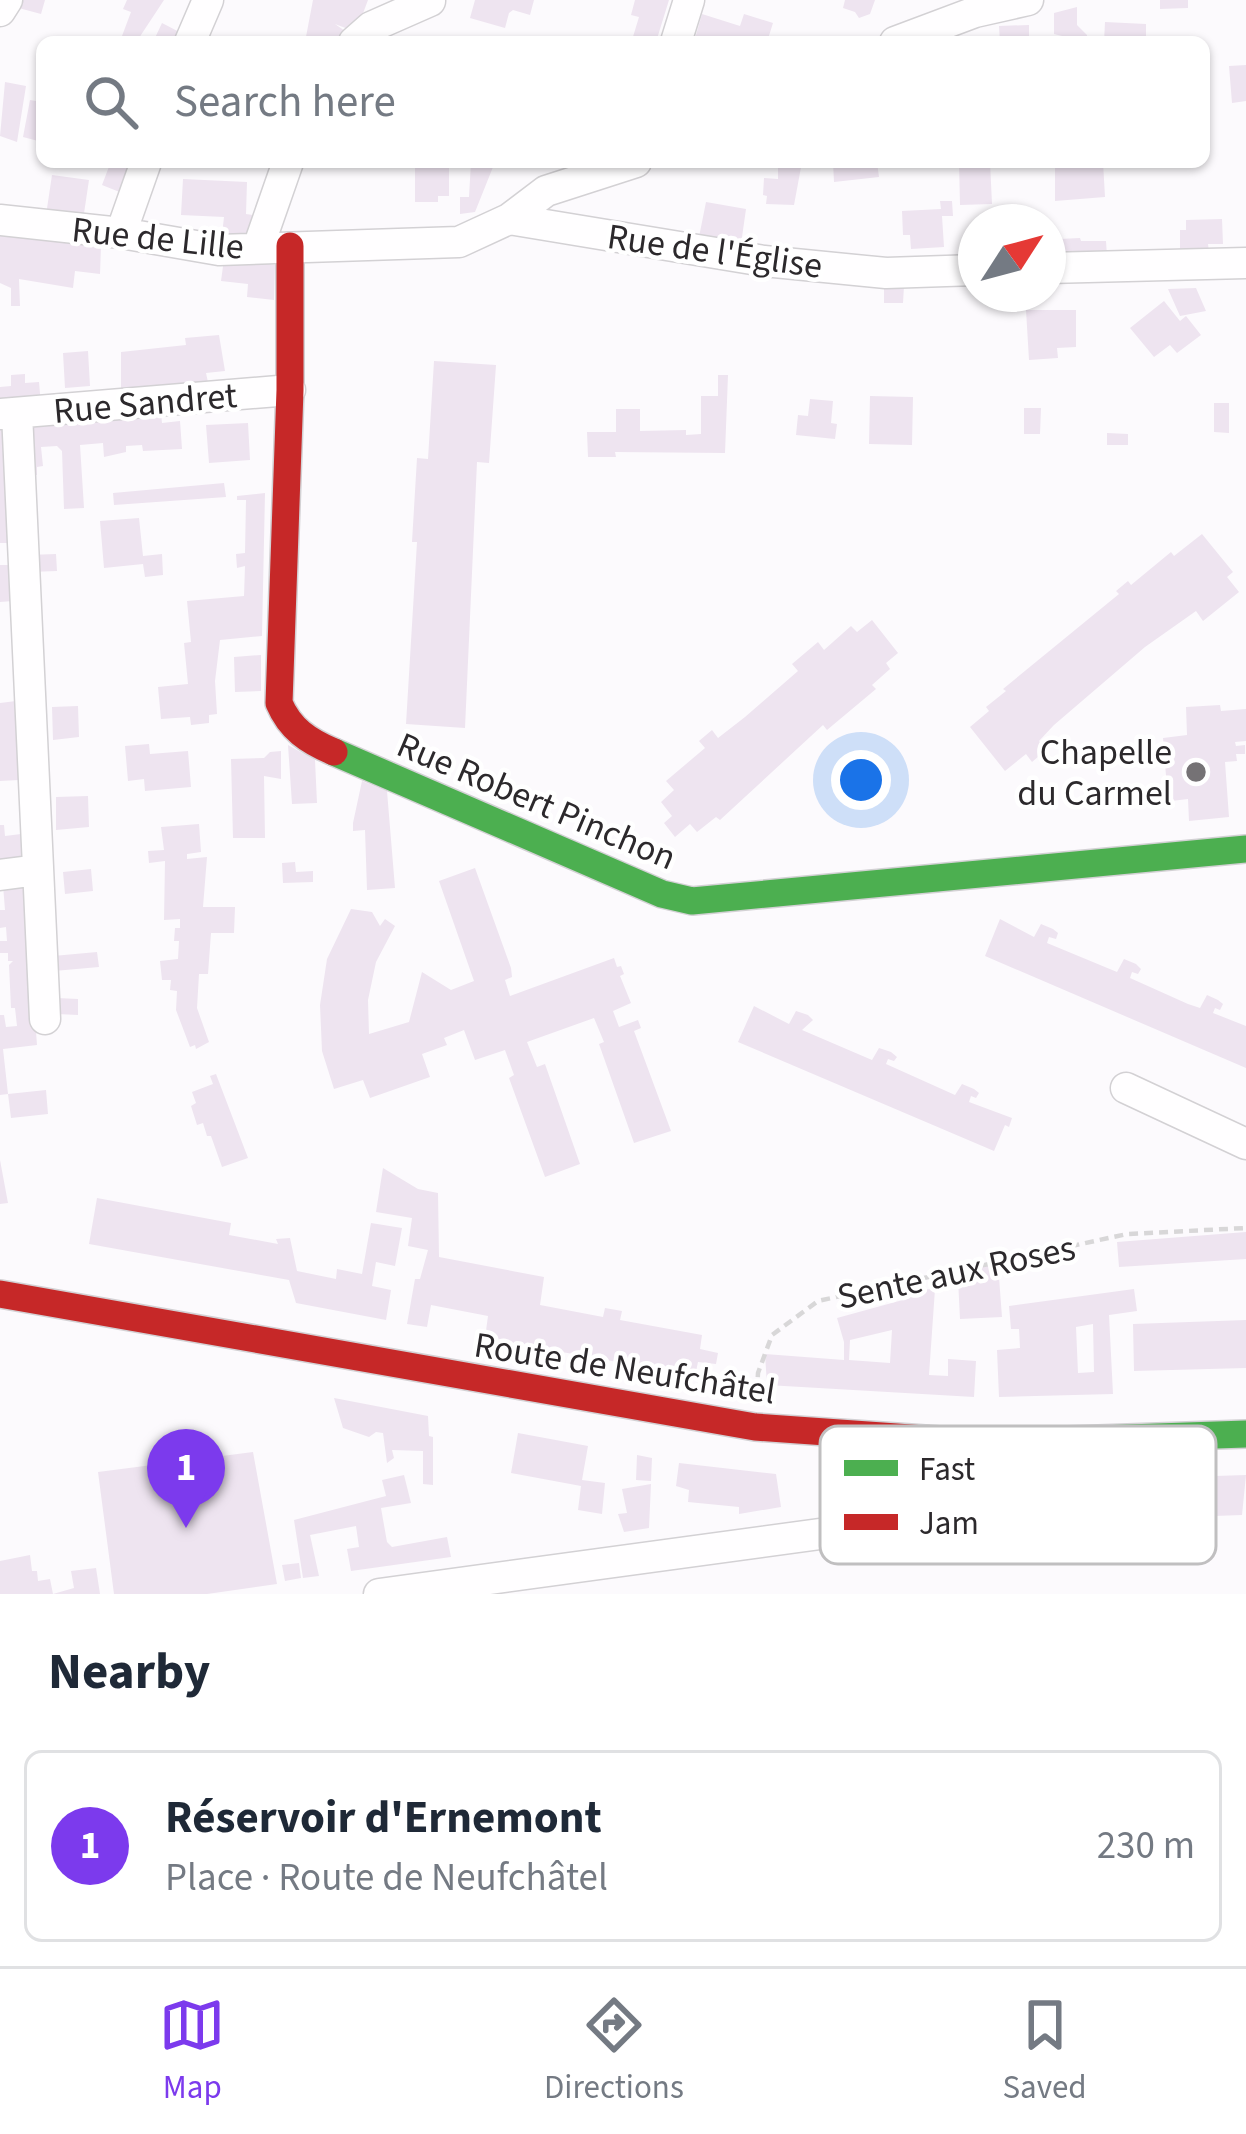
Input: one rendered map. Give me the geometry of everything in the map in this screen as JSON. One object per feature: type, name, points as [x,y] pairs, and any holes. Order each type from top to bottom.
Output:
[{"type":"street","points":[[0,11],[7,0]]},
{"type":"street","points":[[193,36],[208,0]]},
{"type":"street","points":[[678,36],[688,0]]},
{"type":"street","points":[[361,36],[430,1]]},
{"type":"street","points":[[911,36],[1014,2]]},
{"type":"street","points":[[121,233],[144,168]]},
{"type":"street","points":[[258,248],[286,168]]},
{"type":"street","points":[[509,219],[546,191],[617,168]]},
{"type":"street","name":"Rue de Lille","points":[[0,220],[219,250],[459,242],[509,219]]},
{"type":"street","name":"Rue de l'Église","points":[[509,219],[764,261],[886,273],[958,271]]},
{"type":"street","name":"Rue Robert Pinchon","points":[[290,247],[279,703],[298,732],[416,788],[692,902],[1246,849]]},
{"type":"street","points":[[1066,268],[1246,263]]},
{"type":"street","name":"Rue Sandret","points":[[9,414],[290,390]]},
{"type":"street","points":[[9,414],[45,1019]]},
{"type":"street","points":[[0,875],[38,870]]},
{"type":"street","points":[[1126,1088],[1246,1144]]},
{"type":"street","name":"Route de Neufchâtel","points":[[0,1294],[755,1427],[820,1432]]},
{"type":"street","name":"Route de Neufchâtel","points":[[1216,1435],[1246,1434]]},
{"type":"street","points":[[379,1594],[820,1534]]},
{"type":"path","name":"Sente aux Roses","points":[[755,1427],[758,1373],[772,1335],[818,1301],[1127,1234],[1246,1228]]},
{"type":"building","points":[[20,0],[45,0],[41,14],[15,7]]},
{"type":"building","points":[[127,0],[164,0],[140,36],[122,36],[131,12],[123,9]]},
{"type":"building","points":[[313,0],[368,0],[356,32],[335,24],[345,31],[343,36],[306,36]]},
{"type":"building","points":[[475,0],[534,0],[530,15],[509,13],[505,28],[470,18]]},
{"type":"building","points":[[635,0],[669,0],[658,36],[633,36],[639,17],[631,15]]},
{"type":"building","points":[[845,0],[875,0],[870,14],[859,18],[843,8]]},
{"type":"building","points":[[1160,0],[1188,0],[1188,8],[1160,9]]},
{"type":"building","points":[[1077,7],[1077,25],[1087,36],[1054,34],[1054,13]]},
{"type":"building","points":[[702,14],[740,26],[744,14],[773,23],[769,36],[696,36]]},
{"type":"building","points":[[1105,22],[1146,24],[1146,36],[1104,36]]},
{"type":"building","points":[[162,23],[187,36],[156,36]]},
{"type":"building","points":[[1029,25],[1029,36],[1000,36],[999,26]]},
{"type":"building","points":[[1246,65],[1246,101],[1232,103],[1229,66]]},
{"type":"building","points":[[5,82],[26,86],[17,142],[0,136]]},
{"type":"building","points":[[30,100],[36,101],[36,140],[23,137]]},
{"type":"building","points":[[108,168],[137,168],[127,195],[102,185]]},
{"type":"building","points":[[415,168],[449,168],[449,196],[438,196],[438,202],[415,202]]},
{"type":"building","points":[[471,168],[493,168],[475,212],[460,214],[460,197],[469,197]]},
{"type":"building","points":[[778,168],[801,168],[794,205],[766,204],[764,178],[778,179]]},
{"type":"building","points":[[833,168],[878,168],[879,177],[834,182]]},
{"type":"building","points":[[959,168],[990,168],[992,204],[960,204]]},
{"type":"building","points":[[1055,168],[1103,168],[1105,197],[1055,201]]},
{"type":"building","points":[[52,175],[89,180],[83,220],[46,215]]},
{"type":"building","points":[[183,179],[247,182],[246,214],[259,216],[251,237],[222,235],[224,217],[181,215]]},
{"type":"building","points":[[940,201],[952,201],[953,216],[942,216],[944,247],[911,249],[910,235],[903,235],[902,211],[941,209]]},
{"type":"building","points":[[706,202],[746,209],[741,244],[699,237]]},
{"type":"building","points":[[1222,219],[1223,244],[1208,244],[1209,252],[1180,252],[1180,230],[1186,230],[1186,220]]},
{"type":"building","points":[[0,233],[101,245],[100,274],[75,271],[73,288],[19,279],[20,306],[11,306],[11,288],[0,283]]},
{"type":"building","points":[[1066,239],[1106,241],[1107,256],[1066,257]]},
{"type":"building","points":[[224,259],[275,265],[274,300],[247,297],[248,284],[221,281]]},
{"type":"building","points":[[904,286],[903,303],[884,303],[884,287]]},
{"type":"building","points":[[1196,288],[1206,311],[1180,316],[1168,289]]},
{"type":"building","points":[[1164,301],[1180,321],[1186,316],[1201,335],[1177,353],[1170,345],[1154,357],[1130,328]]},
{"type":"building","points":[[1076,310],[1076,347],[1057,348],[1058,358],[1029,360],[1026,312]]},
{"type":"building","points":[[219,335],[225,371],[206,373],[209,387],[121,397],[121,352],[186,345],[185,338]]},
{"type":"building","points":[[88,351],[90,386],[65,388],[63,353]]},
{"type":"building","points":[[434,361],[496,365],[489,463],[477,462],[465,728],[406,724],[417,458],[428,459]]},
{"type":"building","points":[[25,374],[25,383],[39,382],[41,405],[0,409],[0,387],[11,386],[11,375]]},
{"type":"building","points":[[718,375],[728,375],[725,453],[615,452],[616,457],[588,457],[587,432],[616,432],[616,409],[640,409],[640,431],[701,434],[701,396],[718,396]]},
{"type":"building","points":[[870,396],[913,397],[912,445],[869,444]]},
{"type":"building","points":[[810,399],[833,401],[835,439],[796,435],[798,415],[808,416]]},
{"type":"building","points":[[1214,403],[1229,403],[1229,433],[1214,432]]},
{"type":"building","points":[[1024,408],[1041,408],[1040,434],[1024,434]]},
{"type":"building","points":[[161,413],[162,423],[180,421],[182,449],[143,451],[142,445],[126,446],[126,452],[104,457],[103,443],[80,445],[84,508],[64,509],[62,451],[57,446],[41,447],[43,466],[37,467],[37,475],[26,476],[24,436],[34,423]]},
{"type":"building","points":[[248,423],[250,460],[209,463],[206,425]]},
{"type":"building","points":[[0,429],[7,436],[10,543],[0,543]]},
{"type":"building","points":[[1107,433],[1128,434],[1128,445],[1107,445]]},
{"type":"building","points":[[224,483],[226,497],[114,505],[113,493]]},
{"type":"building","points":[[265,493],[262,636],[220,640],[217,714],[209,715],[209,723],[191,725],[190,717],[161,719],[158,687],[188,684],[187,601],[244,596],[245,566],[237,568],[236,554],[245,553],[246,500],[237,500],[237,496]]},
{"type":"building","points":[[139,518],[143,556],[162,554],[163,575],[145,577],[143,564],[104,568],[100,521]]},
{"type":"building","points":[[1202,534],[1233,572],[1227,577],[1239,592],[1203,621],[1196,611],[1145,647],[1054,725],[1039,741],[1046,750],[1032,762],[1026,754],[1005,771],[970,727],[989,711],[986,707],[1119,594],[1116,591],[1128,581],[1131,585]]},
{"type":"building","points":[[56,554],[57,571],[30,572],[29,555]]},
{"type":"building","points":[[0,565],[11,565],[13,601],[0,602]]},
{"type":"building","points":[[872,620],[898,653],[886,663],[890,669],[872,685],[876,689],[827,730],[823,725],[720,820],[716,817],[697,832],[690,824],[675,837],[664,823],[672,816],[661,802],[674,790],[666,781],[705,748],[699,741],[712,730],[718,738],[745,717],[798,671],[792,664],[818,642],[824,650],[851,626],[857,632]]},
{"type":"building","points":[[261,655],[261,691],[235,692],[234,657]]},
{"type":"building","points":[[16,701],[19,780],[0,781],[0,703]]},
{"type":"building","name":"Chapelle du Carmel","points":[[1220,705],[1221,711],[1246,709],[1246,741],[1235,742],[1245,745],[1245,754],[1225,762],[1229,817],[1189,821],[1188,799],[1163,802],[1167,788],[1163,738],[1187,735],[1186,707]]},
{"type":"building","points":[[78,706],[79,737],[53,740],[52,707]]},
{"type":"building","points":[[149,744],[150,754],[188,751],[191,787],[145,791],[144,779],[128,781],[125,746]]},
{"type":"building","points":[[288,745],[315,760],[317,803],[292,804]]},
{"type":"building","points":[[281,751],[281,779],[264,776],[265,838],[233,838],[231,759],[264,758]]},
{"type":"building","points":[[362,781],[387,791],[395,888],[367,890],[365,830],[353,831]]},
{"type":"building","points":[[88,796],[89,827],[56,830],[56,797]]},
{"type":"building","points":[[199,824],[201,852],[187,854],[187,859],[207,857],[203,907],[235,907],[234,933],[211,933],[208,974],[199,974],[197,1008],[209,1042],[196,1049],[190,1047],[176,1010],[177,991],[170,990],[171,980],[162,980],[160,961],[178,959],[179,941],[174,941],[180,919],[164,920],[165,861],[149,863],[148,851],[164,850],[161,827]]},
{"type":"building","points":[[0,825],[4,825],[5,836],[21,834],[24,857],[0,870]]},
{"type":"building","points":[[295,862],[296,872],[313,871],[313,882],[283,883],[282,863]]},
{"type":"building","points":[[475,868],[511,968],[512,977],[505,980],[510,996],[614,958],[617,967],[621,966],[631,1003],[613,1011],[619,1027],[638,1020],[641,1028],[634,1031],[671,1131],[634,1143],[594,1018],[527,1042],[537,1067],[545,1064],[580,1164],[545,1177],[509,1078],[514,1075],[505,1050],[475,1060],[464,1030],[444,1038],[447,1045],[422,1054],[430,1077],[370,1098],[363,1080],[334,1089],[322,1051],[320,1005],[327,959],[351,909],[372,912],[380,926],[385,919],[395,926],[376,962],[368,1000],[369,1034],[409,1022],[422,972],[451,990],[474,981],[439,881]]},
{"type":"building","points":[[91,869],[93,891],[65,894],[63,872]]},
{"type":"building","points":[[25,883],[37,1045],[3,1049],[8,1094],[0,1095],[0,1015],[6,1027],[17,1026],[15,1008],[11,1008],[9,965],[13,961],[8,961],[8,953],[0,953],[0,941],[7,941],[6,927],[0,928],[0,910],[5,910],[3,885]]},
{"type":"building","points":[[1000,919],[1034,937],[1041,924],[1053,929],[1058,933],[1056,939],[1049,937],[1047,943],[1117,972],[1124,959],[1136,964],[1141,969],[1130,978],[1188,1004],[1200,1008],[1207,995],[1218,1000],[1223,1004],[1213,1013],[1246,1026],[1246,1068],[985,956]]},
{"type":"building","points":[[97,952],[99,967],[54,971],[53,956]]},
{"type":"building","points":[[57,998],[78,999],[78,1015],[57,1014]]},
{"type":"building","points":[[754,1006],[789,1024],[796,1011],[808,1015],[813,1020],[802,1030],[872,1060],[879,1048],[891,1052],[897,1057],[886,1064],[955,1095],[962,1084],[974,1089],[979,1093],[969,1102],[1012,1118],[1009,1127],[1005,1125],[994,1151],[738,1042]]},
{"type":"building","points":[[216,1074],[248,1158],[222,1167],[211,1136],[203,1123],[197,1125],[191,1106],[196,1103],[192,1092],[213,1084],[210,1076]]},
{"type":"building","points":[[46,1090],[48,1114],[11,1118],[8,1094]]},
{"type":"building","points":[[0,1160],[8,1203],[0,1204]]},
{"type":"building","points":[[383,1168],[418,1189],[438,1193],[439,1257],[544,1277],[540,1305],[603,1317],[605,1308],[622,1311],[620,1320],[702,1335],[700,1349],[718,1353],[716,1364],[698,1362],[695,1376],[485,1338],[488,1316],[431,1305],[427,1327],[407,1324],[415,1279],[420,1279],[428,1250],[408,1246],[412,1218],[376,1212]]},
{"type":"building","points":[[97,1198],[231,1223],[229,1235],[278,1244],[276,1239],[290,1238],[297,1271],[336,1279],[337,1269],[362,1274],[371,1223],[402,1228],[395,1266],[376,1262],[372,1286],[391,1290],[386,1320],[296,1303],[289,1280],[89,1244]]},
{"type":"building","points":[[1246,1232],[1246,1259],[1119,1267],[1117,1242]]},
{"type":"building","points":[[998,1264],[1002,1317],[960,1319],[958,1279],[970,1277],[970,1269]]},
{"type":"building","points":[[935,1289],[929,1375],[948,1376],[948,1359],[976,1361],[974,1397],[767,1385],[765,1354],[844,1360],[837,1318],[910,1298],[910,1290]],"holes":[[[892,1330],[890,1363],[849,1360],[850,1340]]]},
{"type":"building","points":[[1134,1289],[1137,1311],[1109,1315],[1113,1394],[999,1397],[997,1350],[1020,1348],[1019,1329],[1011,1329],[1009,1306]],"holes":[[[1093,1324],[1094,1372],[1078,1373],[1076,1327]]]},
{"type":"building","points":[[1246,1320],[1246,1368],[1134,1371],[1133,1324]]},
{"type":"building","points":[[334,1398],[428,1416],[433,1485],[423,1484],[423,1451],[392,1450],[394,1458],[387,1463],[383,1433],[369,1437],[343,1428]]},
{"type":"building","points":[[518,1433],[588,1446],[582,1480],[605,1483],[602,1514],[578,1510],[581,1486],[511,1473]]},
{"type":"building","points":[[253,1452],[277,1584],[207,1594],[114,1594],[98,1472]]},
{"type":"building","points":[[637,1455],[652,1458],[651,1481],[636,1480]]},
{"type":"building","points":[[679,1463],[776,1474],[781,1507],[739,1514],[739,1507],[688,1502],[689,1490],[676,1486]]},
{"type":"building","points":[[404,1475],[411,1503],[381,1508],[387,1542],[392,1547],[447,1537],[451,1557],[351,1571],[347,1549],[359,1547],[356,1526],[310,1535],[319,1576],[303,1578],[294,1520],[386,1496],[382,1480]]},
{"type":"building","points":[[1246,1475],[1242,1515],[1216,1516],[1216,1476]]},
{"type":"building","points":[[651,1484],[649,1528],[624,1532],[618,1514],[627,1513],[622,1489]]},
{"type":"building","points":[[30,1555],[32,1571],[37,1571],[38,1581],[50,1579],[53,1594],[0,1594],[0,1561]]},
{"type":"building","points":[[299,1563],[301,1578],[285,1581],[282,1565]]},
{"type":"building","points":[[96,1568],[100,1594],[53,1594],[74,1588],[71,1571]]},
{"type":"traffic: fast","points":[[334,752],[662,894],[692,901],[1246,849]]},
{"type":"traffic: fast","points":[[1216,1435],[1246,1434]]},
{"type":"traffic: jam","points":[[290,246],[279,703],[301,733],[334,752]]},
{"type":"traffic: jam","points":[[0,1294],[755,1427],[820,1432]]},
{"type":"place","name":"Chapelle du Carmel","points":[[1196,772]]},
{"type":"place","name":"Réservoir d'Ernemont","points":[[186,1528]]}]
